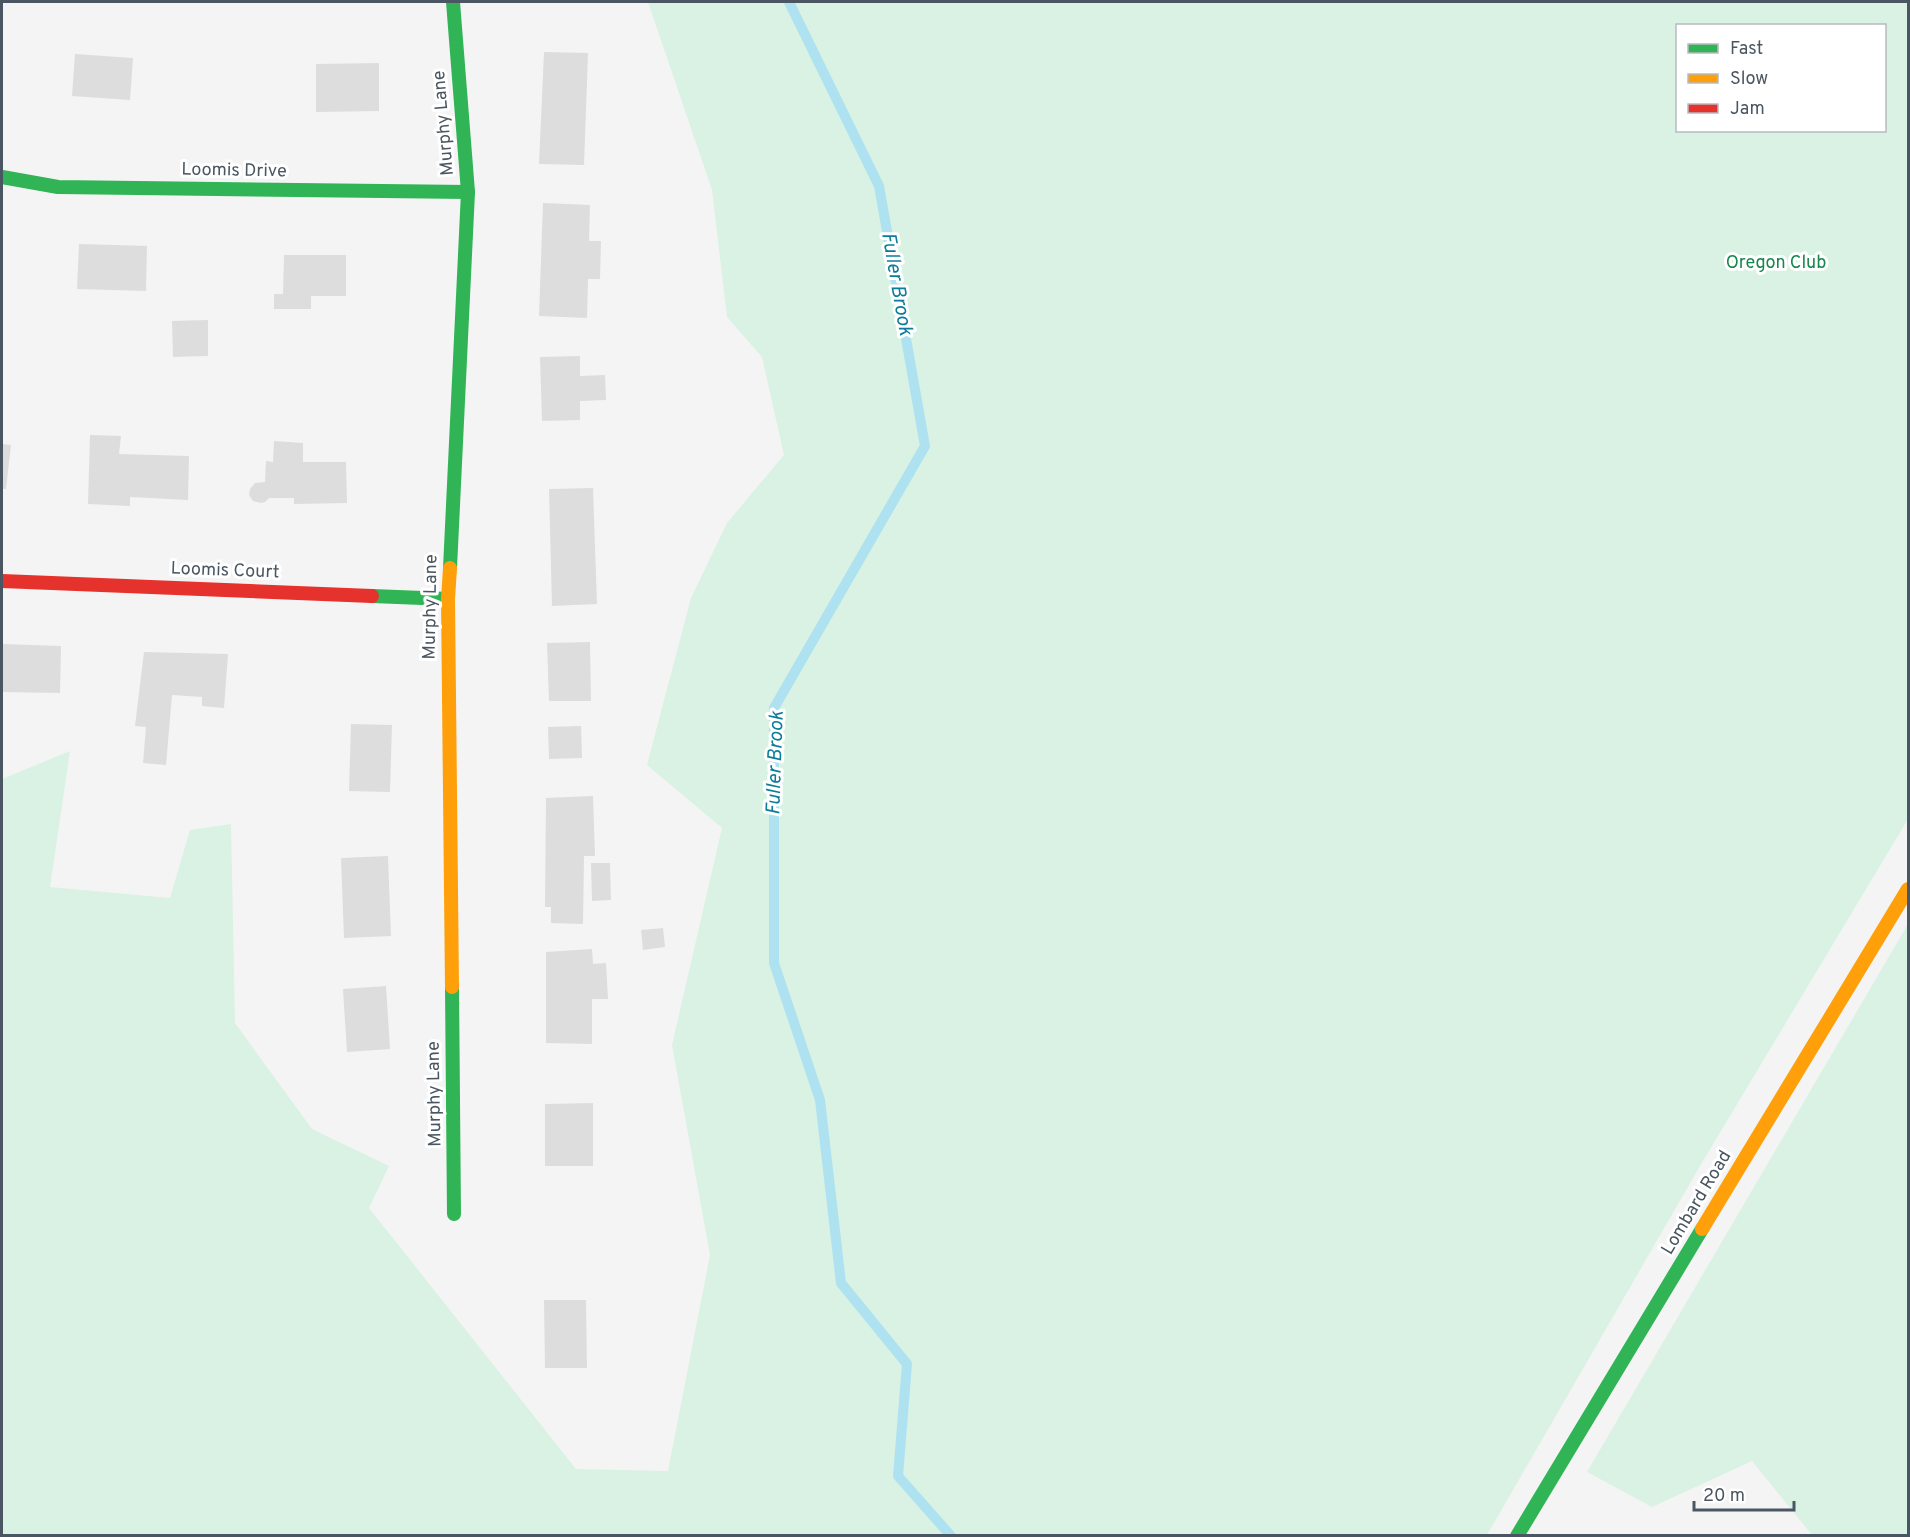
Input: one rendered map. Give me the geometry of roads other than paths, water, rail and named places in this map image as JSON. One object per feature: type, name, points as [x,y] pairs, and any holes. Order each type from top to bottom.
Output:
[{"type":"street","name":"Murphy Lane","points":[[453,2],[468,192],[448,598],[454,1214]]},
{"type":"street","name":"Loomis Drive","points":[[2,177],[58,187],[468,192]]},
{"type":"street","name":"Loomis Court","points":[[2,581],[448,598]]},
{"type":"street","name":"Lombard Road","points":[[1517,1536],[1908,889]]},
{"type":"waterway","name":"Fuller Brook","points":[[789,2],[879,186],[925,446],[774,708],[774,963],[820,1100],[841,1283],[907,1364],[898,1476],[951,1536]]},
{"type":"park label","name":"Oregon Club","points":[[1776,263]]}]
